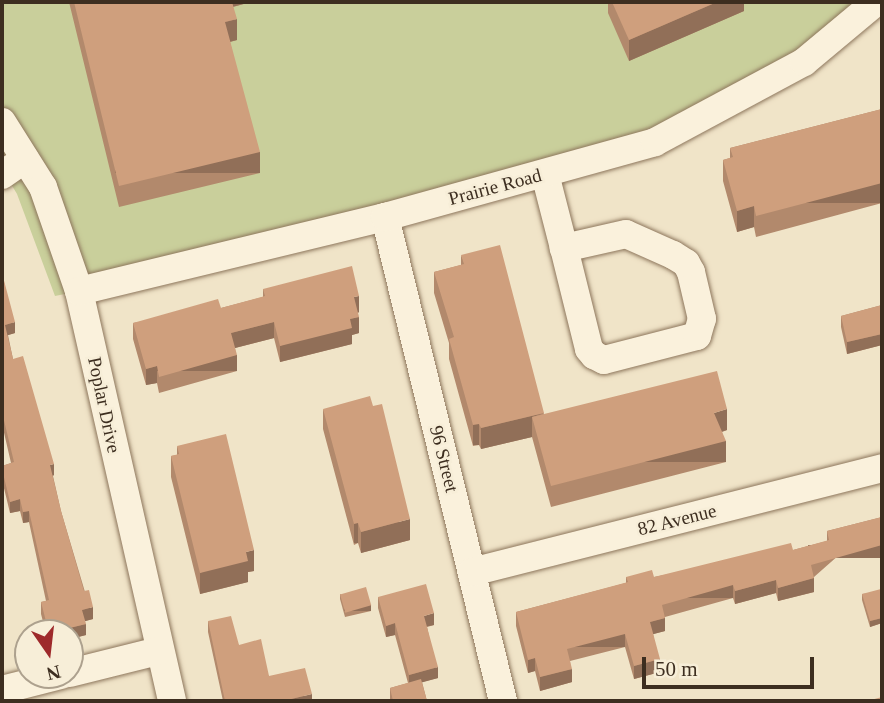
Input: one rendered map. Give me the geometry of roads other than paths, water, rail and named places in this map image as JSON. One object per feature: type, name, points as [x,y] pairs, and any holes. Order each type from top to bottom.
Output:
[{"type":"street","name":"Prairie Road","points":[[79,291],[385,217],[655,142],[804,62],[876,2]]},
{"type":"street","name":"Poplar Drive","points":[[2,122],[43,187],[79,291],[158,651],[172,701]]},
{"type":"street","points":[[2,175],[25,159]]},
{"type":"street","points":[[545,174],[589,349],[594,355],[604,360],[697,336],[702,319],[700,307],[691,272],[680,259],[626,234],[564,248]]},
{"type":"street","name":"96 Street","points":[[385,217],[503,701]]},
{"type":"street","name":"82 Avenue","points":[[472,572],[882,468]]},
{"type":"street","points":[[84,670],[158,651]]}]
